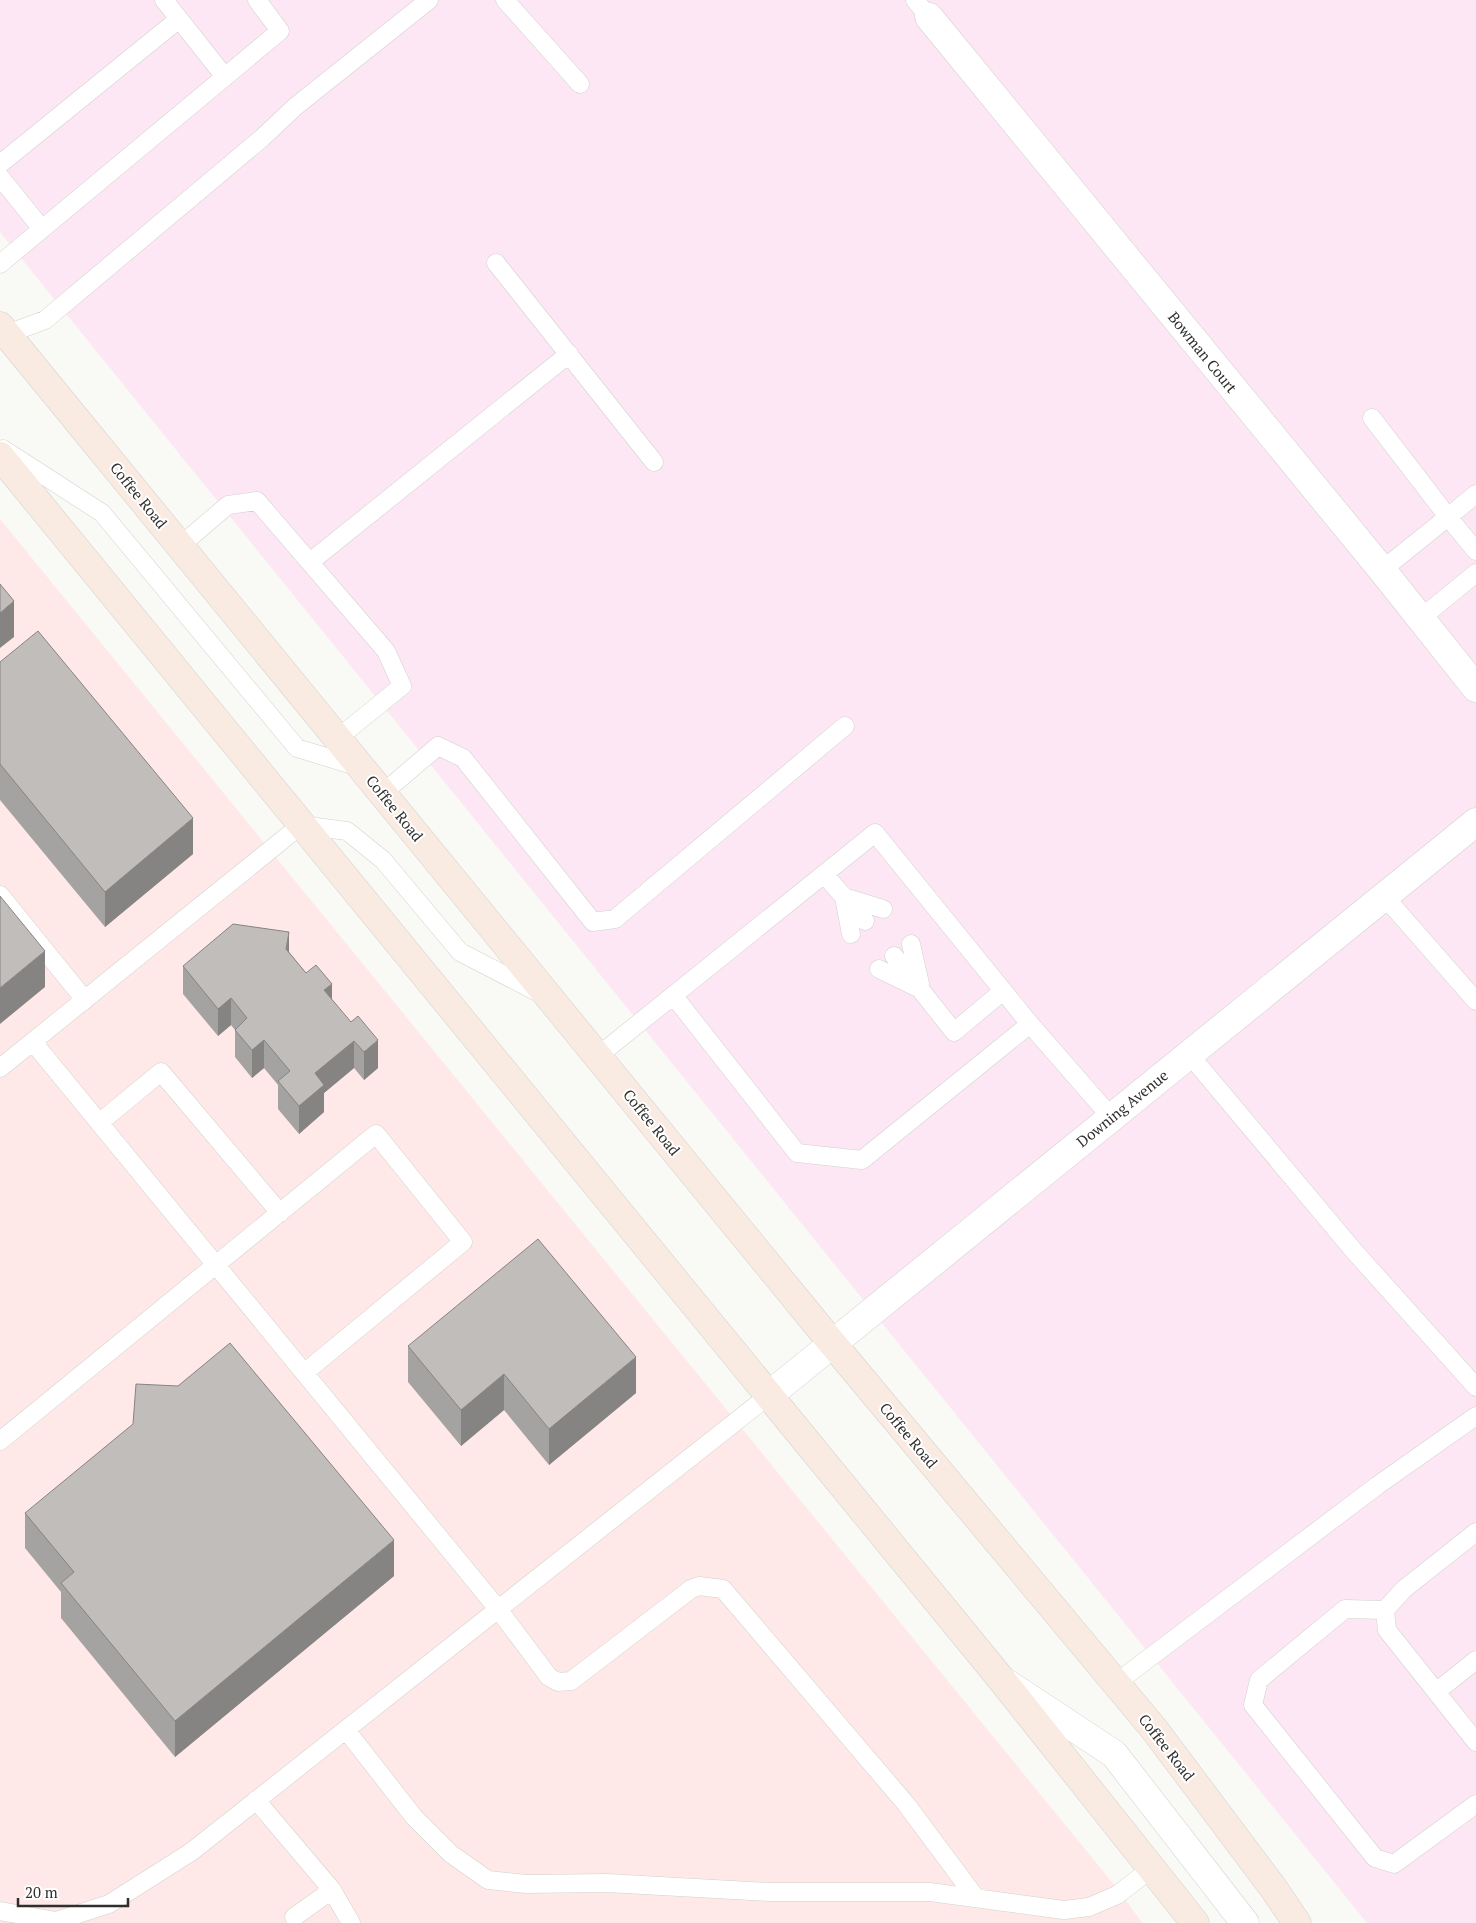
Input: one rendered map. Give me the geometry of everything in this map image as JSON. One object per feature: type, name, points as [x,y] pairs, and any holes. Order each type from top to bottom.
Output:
[{"type":"main road","name":"Coffee Road","points":[[2,331],[363,768],[832,1343],[1154,1729],[1274,1889],[1296,1923]]},
{"type":"main road","points":[[0,456],[1001,1679],[1194,1923]]},
{"type":"street","name":"Bowman Court","points":[[922,8],[1382,570],[1476,688]]},
{"type":"street","name":"Downing Avenue","points":[[768,1396],[1476,822]]},
{"type":"street","points":[[1001,1679],[1114,1754],[1245,1923]]},
{"type":"lane","points":[[164,0],[224,77]]},
{"type":"lane","points":[[0,264],[280,30],[256,0]]},
{"type":"lane","points":[[2,331],[45,320],[262,138],[296,106],[429,0]]},
{"type":"lane","points":[[505,0],[580,84]]},
{"type":"lane","points":[[0,164],[179,19]]},
{"type":"lane","points":[[0,177],[42,229]]},
{"type":"lane","points":[[496,263],[654,462]]},
{"type":"lane","points":[[310,562],[569,354]]},
{"type":"lane","points":[[1372,418],[1476,551]]},
{"type":"lane","points":[[0,447],[102,513],[297,748],[363,768]]},
{"type":"lane","points":[[1382,570],[1476,494]]},
{"type":"lane","points":[[180,546],[228,505],[257,501],[386,651],[402,686],[338,738]]},
{"type":"lane","points":[[1420,619],[1476,573]]},
{"type":"lane","points":[[383,793],[438,746],[462,758],[593,922],[616,919],[845,726]]},
{"type":"lane","points":[[0,1068],[301,825],[347,831],[383,860],[460,952],[553,1000]]},
{"type":"lane","points":[[598,1056],[875,832],[1030,1024],[1111,1117]]},
{"type":"lane","points":[[824,874],[864,921]]},
{"type":"lane","points":[[0,895],[85,1000]]},
{"type":"lane","points":[[1384,896],[1476,1001]]},
{"type":"lane","points":[[844,897],[883,909]]},
{"type":"lane","points":[[844,897],[851,934]]},
{"type":"lane","points":[[911,944],[921,989]]},
{"type":"lane","points":[[894,956],[954,1032],[1003,991]]},
{"type":"lane","points":[[878,969],[921,989]]},
{"type":"lane","points":[[672,996],[797,1153],[862,1160],[1030,1024]]},
{"type":"lane","points":[[33,1042],[498,1609],[549,1677],[558,1682],[571,1681],[691,1589],[699,1586],[723,1589],[906,1804],[976,1898]]},
{"type":"lane","points":[[1189,1054],[1354,1251],[1476,1387]]},
{"type":"lane","points":[[99,1123],[160,1072],[280,1213]]},
{"type":"lane","points":[[0,1441],[376,1134],[463,1242],[304,1373]]},
{"type":"lane","points":[[0,1911],[56,1921],[74,1920],[109,1904],[191,1852],[768,1396]]},
{"type":"lane","points":[[1116,1683],[1378,1485],[1476,1416]]},
{"type":"lane","points":[[1476,1532],[1404,1589],[1385,1610],[1387,1630],[1476,1742]]},
{"type":"lane","points":[[1385,1610],[1345,1609],[1259,1680],[1254,1705],[1375,1858],[1394,1864],[1476,1804]]},
{"type":"lane","points":[[1436,1692],[1476,1660]]},
{"type":"lane","points":[[346,1730],[414,1817],[451,1854],[488,1880],[526,1884],[607,1882],[770,1892],[930,1892],[1064,1910],[1088,1907],[1117,1895],[1152,1868]]},
{"type":"lane","points":[[256,1800],[332,1890],[351,1923]]},
{"type":"lane","points":[[294,1917],[332,1890]]},
{"type":"shaded area","points":[[0,0],[1476,0],[1476,1923],[1367,1923],[0,232]]},
{"type":"shaded area","points":[[0,519],[1120,1892],[1142,1923],[0,1923]]},
{"type":"building","points":[[0,584],[14,601],[0,613]]},
{"type":"building","points":[[38,631],[193,818],[105,892],[0,764],[0,662]]},
{"type":"building","points":[[0,896],[45,951],[0,988]]},
{"type":"building","points":[[233,924],[289,932],[286,949],[306,973],[316,965],[332,984],[324,990],[351,1022],[358,1016],[378,1040],[364,1052],[354,1041],[315,1073],[324,1085],[299,1106],[278,1081],[290,1071],[264,1040],[252,1050],[235,1030],[247,1018],[231,998],[218,1009],[183,966]]},
{"type":"building","points":[[538,1239],[636,1357],[549,1429],[504,1374],[461,1410],[408,1346]]},
{"type":"building","points":[[230,1343],[394,1540],[175,1721],[61,1583],[74,1572],[25,1513],[133,1424],[136,1384],[178,1386]]}]
